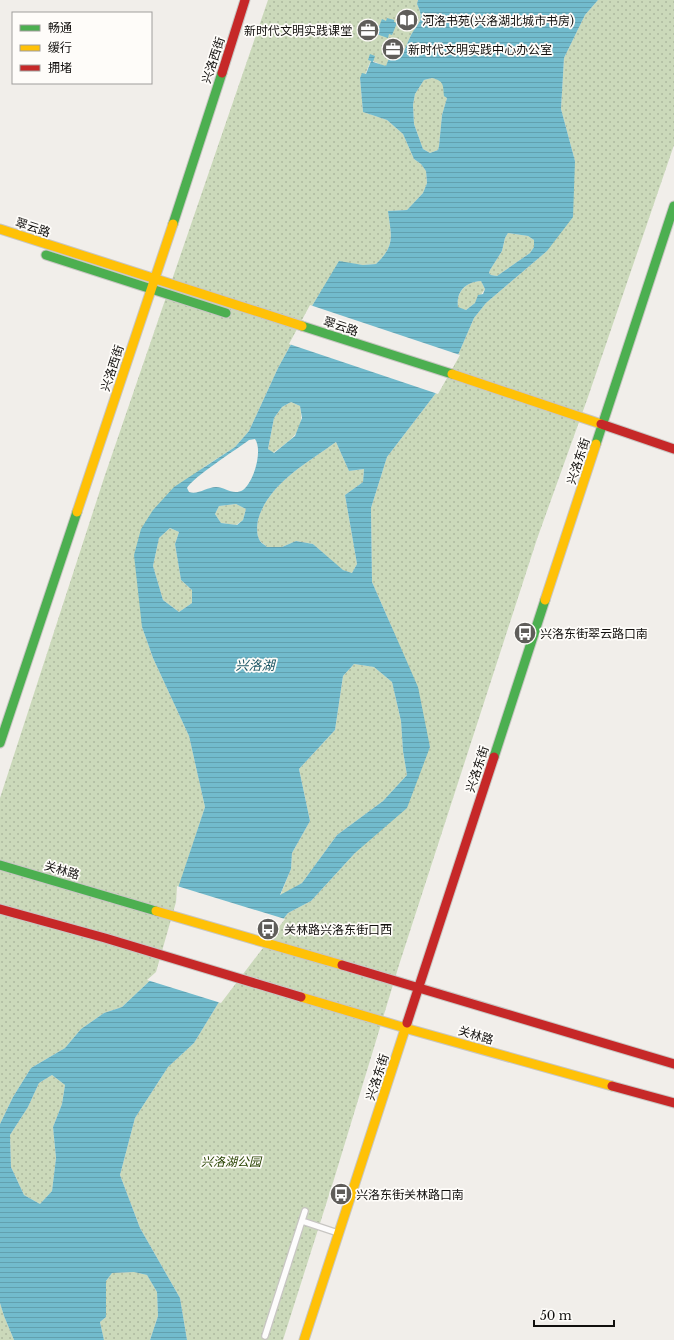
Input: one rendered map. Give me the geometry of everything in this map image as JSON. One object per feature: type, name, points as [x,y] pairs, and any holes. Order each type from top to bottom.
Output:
[{"type":"street","name":"兴洛西街","points":[[226,30],[236,0]]},
{"type":"street","name":"兴洛西街","points":[[0,743],[150,277],[245,0]]},
{"type":"street","name":"兴洛东街","points":[[423,989],[605,430],[674,206]]},
{"type":"street","name":"翠云路","points":[[0,229],[477,382],[605,430],[674,449]]},
{"type":"street","name":"翠云路","points":[[38,252],[232,315]]},
{"type":"street","name":"兴洛西街","points":[[150,277],[154,253]]},
{"type":"street","name":"兴洛西街","points":[[0,715],[147,288]]},
{"type":"street","name":"兴洛东街","points":[[304,1340],[408,1029],[536,657]]},
{"type":"street","name":"关林路","points":[[0,865],[423,989]]},
{"type":"street","name":"关林路","points":[[0,909],[105,938],[408,1029],[674,1103]]},
{"type":"street","points":[[423,989],[674,1064]]},
{"type":"street","name":"兴洛东街","points":[[311,1340],[408,1029]]},
{"type":"lane","points":[[265,1336],[305,1211]]},
{"type":"lane","points":[[302,1221],[339,1233]]},
{"type":"green space","points":[[268,0],[418,0],[417,4],[421,18],[402,53],[389,58],[386,67],[371,60],[365,75],[362,74],[360,78],[363,112],[387,120],[403,134],[414,159],[421,164],[426,171],[427,183],[423,193],[407,210],[388,211],[391,240],[387,251],[376,264],[363,265],[339,262],[312,306],[278,368],[249,431],[235,447],[204,467],[153,510],[142,627],[153,658],[189,736],[205,807],[185,868],[178,902],[158,973],[122,1007],[104,1013],[81,1029],[65,1048],[31,1068],[13,1097],[0,1124],[0,798],[104,478]]},
{"type":"green space","name":"兴洛湖公园","points":[[598,0],[674,0],[674,145],[588,397],[537,539],[399,965],[335,1176],[283,1340],[187,1340],[180,1298],[140,1228],[120,1175],[135,1118],[168,1067],[194,1043],[219,1002],[288,913],[311,901],[355,853],[430,747],[390,623],[372,582],[371,508],[387,457],[436,393],[458,355],[474,318],[486,303],[547,251],[575,161],[561,109],[564,58],[585,15]]},
{"type":"green space","points":[[432,78],[439,79],[443,84],[447,98],[442,115],[438,150],[430,153],[423,149],[414,124],[413,105],[415,94],[424,80]]},
{"type":"green space","points":[[508,233],[528,236],[534,240],[534,247],[530,253],[497,276],[491,275],[489,273],[490,270],[502,251],[505,238]]},
{"type":"green space","points":[[481,281],[485,289],[475,303],[466,310],[458,308],[458,297],[463,289],[470,283]]},
{"type":"green space","points":[[291,402],[300,406],[301,422],[299,429],[291,439],[273,453],[268,449],[274,418],[282,407]]},
{"type":"green space","points":[[336,442],[349,471],[364,469],[363,482],[345,495],[357,564],[352,573],[342,570],[313,544],[296,541],[282,547],[267,547],[260,541],[257,533],[258,520],[263,507],[279,485],[301,466]]},
{"type":"green space","points":[[236,504],[246,509],[243,520],[236,525],[221,523],[215,514],[219,506]]},
{"type":"green space","points":[[170,528],[179,532],[175,544],[181,580],[192,590],[192,603],[179,612],[163,600],[153,566],[159,538]]},
{"type":"green space","points":[[354,664],[374,667],[392,682],[401,721],[403,751],[407,775],[383,801],[337,835],[302,883],[280,896],[291,869],[292,853],[310,821],[299,769],[335,730],[343,676]]},
{"type":"green space","points":[[52,1075],[65,1085],[62,1104],[53,1127],[56,1158],[52,1191],[40,1204],[24,1195],[11,1167],[10,1135],[28,1107],[39,1083]]},
{"type":"green space","points":[[135,1272],[147,1275],[157,1292],[158,1316],[150,1340],[104,1340],[100,1322],[106,1317],[106,1281],[112,1273]]},
{"type":"green space","points":[[0,1303],[4,1316],[14,1340],[0,1340]]},
{"type":"water","name":"兴洛湖","points":[[418,0],[598,0],[585,15],[564,58],[561,109],[575,161],[573,217],[547,251],[486,303],[474,318],[458,355],[436,393],[387,457],[371,508],[372,582],[418,687],[430,747],[407,808],[355,853],[311,901],[288,913],[219,1002],[194,1043],[168,1067],[135,1118],[120,1175],[140,1228],[180,1298],[187,1340],[150,1340],[158,1316],[157,1292],[147,1275],[134,1272],[112,1273],[106,1281],[106,1317],[100,1322],[104,1340],[14,1340],[0,1303],[0,1124],[13,1097],[31,1068],[65,1048],[81,1029],[104,1013],[122,1007],[158,973],[175,913],[178,888],[205,807],[189,736],[153,658],[142,627],[134,555],[141,529],[153,510],[174,487],[235,447],[249,431],[278,368],[339,261],[363,265],[376,264],[387,251],[391,240],[388,211],[407,210],[423,193],[427,183],[426,171],[421,164],[414,159],[403,134],[387,120],[363,112],[360,78],[362,73],[366,74],[371,61],[368,60],[370,54],[375,56],[373,62],[386,66],[389,58],[402,53],[421,18],[417,4]],"holes":[[[432,78],[441,82],[444,96],[447,98],[442,115],[438,150],[430,153],[423,149],[414,124],[413,105],[415,94],[424,80]],[[508,233],[528,236],[534,240],[534,247],[530,253],[497,276],[491,275],[489,273],[490,270],[502,251],[505,238]],[[481,281],[485,289],[483,294],[478,295],[475,303],[466,310],[458,307],[458,297],[460,292],[470,283]],[[291,402],[300,406],[302,418],[295,436],[274,453],[268,449],[274,418],[282,407]],[[255,439],[258,450],[258,458],[251,480],[243,490],[239,492],[232,492],[216,487],[199,492],[189,492],[187,488],[191,483],[249,440]],[[336,442],[349,471],[364,469],[363,482],[345,495],[357,564],[352,573],[343,570],[313,544],[296,541],[282,547],[267,547],[259,539],[257,530],[258,520],[263,507],[279,485],[301,466]],[[236,504],[246,509],[243,520],[237,525],[221,523],[215,514],[219,506]],[[170,528],[179,532],[175,544],[181,580],[192,590],[192,603],[179,612],[163,600],[153,566],[159,538]],[[354,664],[374,667],[392,682],[401,721],[403,751],[407,775],[383,801],[337,835],[302,883],[280,895],[291,869],[292,853],[310,821],[299,769],[335,730],[343,676]],[[52,1075],[65,1085],[62,1104],[53,1127],[56,1158],[52,1191],[40,1204],[24,1195],[11,1167],[10,1135],[28,1107],[39,1083]]]},
{"type":"water","points":[[387,18],[394,20],[394,22],[397,23],[392,35],[389,34],[388,38],[376,34],[382,19],[386,21]]},
{"type":"pier","points":[[310,305],[460,355],[438,394],[289,344]]},
{"type":"pier","points":[[177,886],[285,919],[221,1003],[147,980],[156,972],[176,902]]},
{"type":"traffic: fast","points":[[173,224],[222,73]]},
{"type":"traffic: fast","points":[[596,444],[674,206]]},
{"type":"traffic: fast","points":[[46,255],[226,313]]},
{"type":"traffic: fast","points":[[302,326],[452,374]]},
{"type":"traffic: fast","points":[[0,743],[77,512]]},
{"type":"traffic: fast","points":[[494,757],[545,600]]},
{"type":"traffic: fast","points":[[0,865],[156,911]]},
{"type":"traffic: slow","points":[[77,512],[173,224]]},
{"type":"traffic: slow","points":[[0,229],[302,326]]},
{"type":"traffic: slow","points":[[452,374],[601,424]]},
{"type":"traffic: slow","points":[[545,600],[596,444]]},
{"type":"traffic: slow","points":[[156,911],[342,965]]},
{"type":"traffic: slow","points":[[301,997],[612,1086]]},
{"type":"traffic: slow","points":[[304,1340],[407,1023]]},
{"type":"traffic: jam","points":[[222,73],[245,0]]},
{"type":"traffic: jam","points":[[601,424],[674,449]]},
{"type":"traffic: jam","points":[[407,1023],[494,757]]},
{"type":"traffic: jam","points":[[0,909],[105,938],[301,997]]},
{"type":"traffic: jam","points":[[342,965],[674,1064]]},
{"type":"traffic: jam","points":[[612,1086],[674,1103]]},
{"type":"place","name":"河洛书苑(兴洛湖北城市书房)","points":[[407,20]]},
{"type":"place","name":"新时代文明实践课堂","points":[[368,30]]},
{"type":"place","name":"新时代文明实践中心办公室","points":[[393,49]]},
{"type":"place","name":"兴洛东街翠云路口南","points":[[525,633]]},
{"type":"place","name":"关林路兴洛东街口西","points":[[268,929]]},
{"type":"place","name":"兴洛东街关林路口南","points":[[341,1194]]}]
